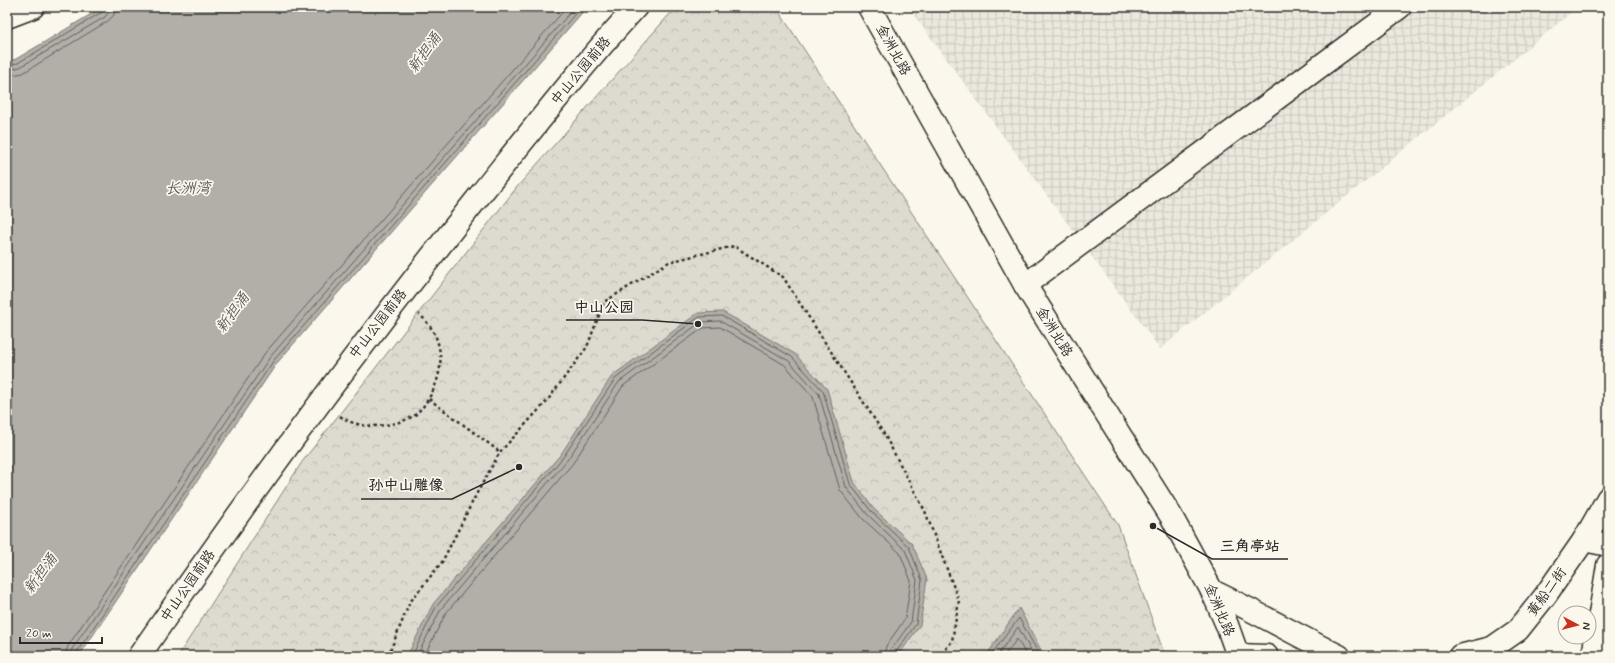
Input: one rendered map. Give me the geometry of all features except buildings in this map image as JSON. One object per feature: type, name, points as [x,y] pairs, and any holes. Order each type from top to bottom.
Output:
[{"type":"street","points":[[7,17],[33,7]]},
{"type":"street","name":"中山公园前路","points":[[139,656],[319,401],[400,296],[536,126],[607,39],[636,7]]},
{"type":"street","name":"金洲北路","points":[[869,7],[1025,285],[1171,516],[1212,591],[1227,625],[1237,655]]},
{"type":"street","points":[[1025,285],[1400,7]]},
{"type":"street","name":"黄船二街","points":[[1460,656],[1491,652],[1518,630],[1545,596],[1584,540],[1608,498]]},
{"type":"street","points":[[1584,540],[1608,545]]},
{"type":"street","points":[[1593,656],[1608,565]]},
{"type":"street","points":[[1212,591],[1248,607],[1338,656]]},
{"type":"street","points":[[1237,655],[1267,656]]},
{"type":"path","points":[[388,656],[410,602],[442,562],[477,493],[500,452],[547,401],[587,347],[604,302],[669,262],[734,246],[783,277],[884,434],[925,511],[959,601],[952,640],[940,656]]},
{"type":"path","points":[[319,401],[345,420],[363,426],[388,425],[414,416],[429,399],[437,380],[440,363],[439,348],[429,324],[400,296]]},
{"type":"path","points":[[429,399],[500,452]]},
{"type":"shaded area","points":[[908,7],[1578,7],[1160,349]]},
{"type":"green space","points":[[676,7],[776,7],[1118,525],[1165,656],[178,656],[302,462],[517,187]]},
{"type":"water","name":"长洲湾","points":[[103,7],[587,7],[277,363],[79,656],[7,656],[7,62],[16,59]]},
{"type":"water","points":[[723,312],[795,354],[827,389],[854,482],[873,508],[912,544],[927,579],[920,625],[898,656],[407,656],[433,604],[561,454],[612,376],[698,313]]},
{"type":"water","points":[[1019,608],[1044,656],[986,656]]},
{"type":"place","name":"中山公园","points":[[698,324]]},
{"type":"place","name":"孙中山雕像","points":[[519,467]]},
{"type":"place","name":"三角亭站","points":[[1153,526]]},
{"type":"water label","name":"新担涌","points":[[425,53]]},
{"type":"water label","name":"新担涌","points":[[233,313]]},
{"type":"water label","name":"新担涌","points":[[41,574]]}]
